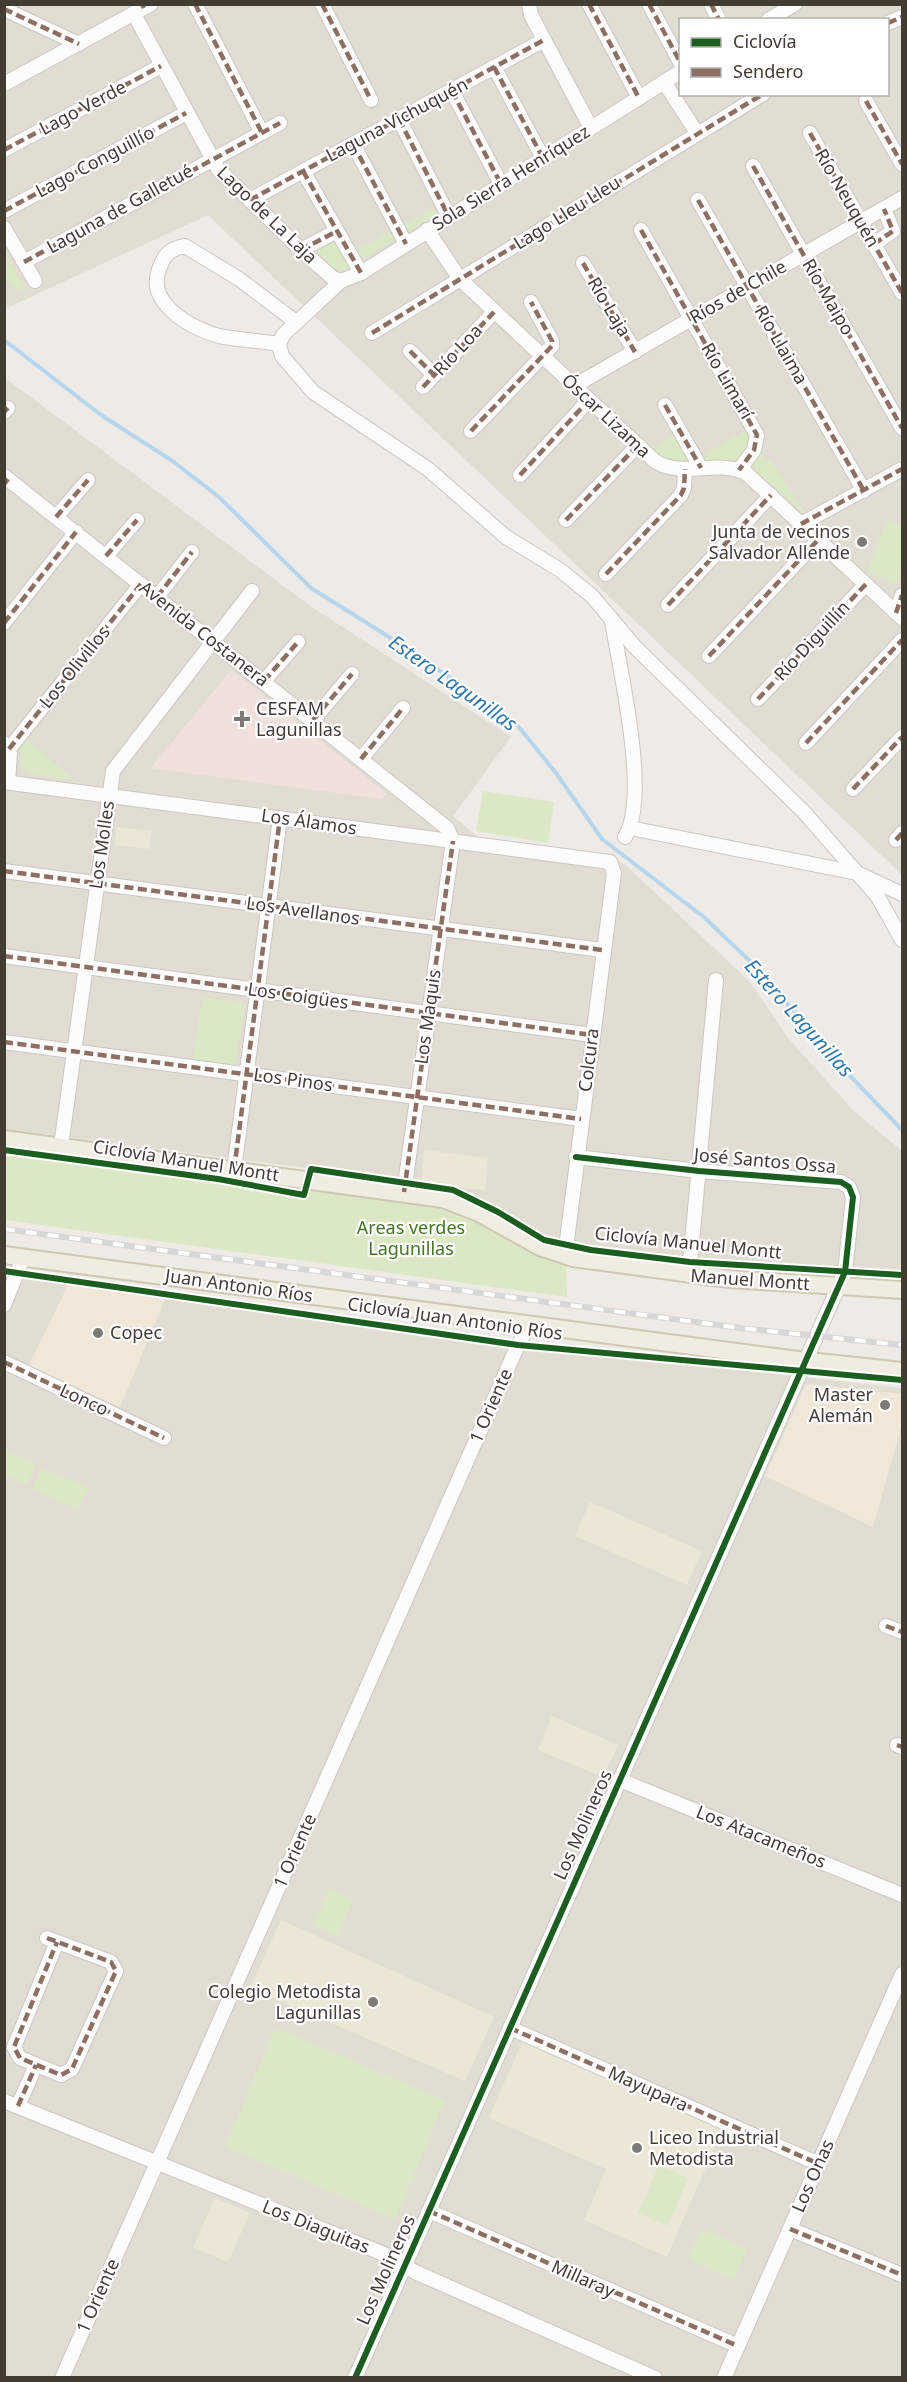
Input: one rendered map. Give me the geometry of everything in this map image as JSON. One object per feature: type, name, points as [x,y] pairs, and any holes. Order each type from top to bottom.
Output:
[{"type":"main road","name":"Manuel Montt","points":[[4,1139],[443,1199],[468,1208],[527,1241],[565,1256],[689,1275],[903,1290]]},
{"type":"main road","name":"Juan Antonio Ríos","points":[[4,1255],[806,1361],[903,1371]]},
{"type":"street","points":[[195,4],[262,133]]},
{"type":"street","points":[[322,4],[371,100]]},
{"type":"street","points":[[529,4],[531,15],[591,128]]},
{"type":"street","points":[[589,4],[639,98]]},
{"type":"street","points":[[649,4],[679,58]]},
{"type":"street","points":[[711,4],[718,18]]},
{"type":"street","points":[[771,18],[795,4]]},
{"type":"street","points":[[4,84],[143,8]]},
{"type":"street","name":"Lago de La Laja","points":[[143,8],[161,66],[211,160],[301,250],[333,278],[341,281]]},
{"type":"street","points":[[4,9],[79,44]]},
{"type":"street","points":[[889,23],[903,17]]},
{"type":"street","name":"Laguna Vichuquén","points":[[250,200],[544,40]]},
{"type":"street","name":"Lago Verde","points":[[4,150],[161,66]]},
{"type":"street","points":[[494,67],[543,158]]},
{"type":"street","name":"Sola Sierra Henríquez","points":[[341,281],[361,273],[679,73]]},
{"type":"street","points":[[664,82],[697,133]]},
{"type":"street","points":[[452,91],[501,184]]},
{"type":"street","name":"Lago Lleu Lleu","points":[[372,333],[760,96]]},
{"type":"street","points":[[866,101],[903,164]]},
{"type":"street","name":"Lago Conguillío","points":[[4,211],[186,113]]},
{"type":"street","points":[[399,119],[449,217]]},
{"type":"street","name":"Laguna de Galletué","points":[[24,262],[280,123]]},
{"type":"street","name":"Río Neuquén","points":[[810,134],[903,293]]},
{"type":"street","points":[[352,144],[406,244]]},
{"type":"street","name":"Río Maipo","points":[[753,166],[903,428]]},
{"type":"street","points":[[303,171],[361,273]]},
{"type":"street","name":"Ríos de Chile","points":[[574,386],[903,198]]},
{"type":"street","name":"Río Llaima","points":[[698,200],[864,491]]},
{"type":"street","points":[[874,244],[893,231],[884,209]]},
{"type":"street","points":[[4,228],[35,282]]},
{"type":"street","name":"Óscar Lizama","points":[[428,230],[460,279],[662,466],[685,469],[740,470]]},
{"type":"street","name":"Río Limarí","points":[[641,230],[757,435],[754,450],[740,470]]},
{"type":"street","points":[[301,250],[337,231]]},
{"type":"street","points":[[279,344],[222,337],[174,314],[159,295],[157,276],[165,256],[173,248],[185,246],[239,279],[296,322]]},
{"type":"street","name":"Río Laja","points":[[583,263],[635,352]]},
{"type":"street","points":[[341,281],[283,335],[279,344],[282,356],[313,392],[428,468],[506,537],[560,570],[592,596],[612,621],[803,811],[878,897],[903,940]]},
{"type":"street","points":[[471,431],[543,357],[553,343],[531,302]]},
{"type":"street","name":"Río Loa","points":[[423,387],[494,312]]},
{"type":"street","points":[[410,351],[434,375]]},
{"type":"street","points":[[520,475],[589,400]]},
{"type":"street","points":[[665,405],[701,468]]},
{"type":"street","points":[[566,520],[638,445]]},
{"type":"street","points":[[606,574],[681,495],[685,469]]},
{"type":"street","points":[[801,524],[903,469]]},
{"type":"street","points":[[740,470],[771,495],[899,615]]},
{"type":"street","name":"Avenida Costanera","points":[[6,480],[76,532],[445,825],[453,841]]},
{"type":"street","points":[[56,517],[87,480]]},
{"type":"street","points":[[668,605],[771,495]]},
{"type":"street","points":[[106,556],[136,520]]},
{"type":"street","points":[[4,623],[76,532]]},
{"type":"street","points":[[709,656],[818,540]]},
{"type":"street","points":[[157,597],[192,552]]},
{"type":"street","name":"Los Olivillos","points":[[7,747],[141,584]]},
{"type":"street","name":"Río Diguillín","points":[[758,699],[866,584]]},
{"type":"street","name":"Los Molles","points":[[61,1146],[109,796],[116,763],[252,591]]},
{"type":"street","points":[[899,615],[903,595]]},
{"type":"street","points":[[612,621],[635,771],[636,799],[628,832],[857,873],[903,894]]},
{"type":"street","points":[[806,743],[903,640]]},
{"type":"street","points":[[264,681],[298,642]]},
{"type":"street","points":[[313,720],[352,674]]},
{"type":"street","points":[[361,759],[403,708]]},
{"type":"street","points":[[853,789],[903,737]]},
{"type":"street","points":[[6,782],[7,747]]},
{"type":"street","name":"Los Álamos","points":[[6,782],[604,860],[612,864]]},
{"type":"street","points":[[234,1170],[280,818]]},
{"type":"street","name":"Los Maquis","points":[[404,1192],[453,841]]},
{"type":"street","name":"Colcura","points":[[565,1256],[602,950],[614,873],[612,864]]},
{"type":"street","name":"Los Avellanos","points":[[4,871],[602,950]]},
{"type":"street","name":"Los Coigües","points":[[4,956],[592,1035]]},
{"type":"street","points":[[689,1275],[716,980]]},
{"type":"street","name":"Los Pinos","points":[[4,1042],[581,1119]]},
{"type":"street","name":"José Santos Ossa","points":[[576,1157],[845,1184],[853,1197],[845,1272],[840,1286]]},
{"type":"street","points":[[4,1305],[23,1258]]},
{"type":"street","name":"Los Molineros","points":[[355,2378],[840,1286]]},
{"type":"street","name":"1 Oriente","points":[[62,2378],[518,1345],[529,1325]]},
{"type":"street","name":"Lonco","points":[[4,1362],[164,1438]]},
{"type":"street","points":[[886,1626],[903,1632]]},
{"type":"street","name":"Los Atacameños","points":[[620,1780],[903,1895]]},
{"type":"street","points":[[52,1940],[111,1962],[116,1974],[72,2069],[61,2075],[36,2065],[20,2058],[14,2047],[52,1940]]},
{"type":"street","name":"Los Onas","points":[[724,2378],[903,1974]]},
{"type":"street","name":"Mayupara","points":[[510,2028],[819,2164]]},
{"type":"street","points":[[11,2104],[36,2065]]},
{"type":"street","name":"Los Diaguitas","points":[[11,2104],[394,2258],[415,2272],[655,2378]]},
{"type":"street","name":"Millaray","points":[[429,2211],[738,2346]]},
{"type":"street","points":[[790,2229],[903,2275]]},
{"type":"shaded area","points":[[4,5],[902,5],[902,875],[208,215],[5,309]]},
{"type":"shaded area","points":[[4,377],[309,605],[511,737],[453,816],[478,837],[609,855],[628,867],[749,981],[789,1039],[854,1111],[902,1151],[902,1275],[579,1249],[549,1237],[501,1210],[446,1186],[5,1129]]},
{"type":"shaded area","name":"CESFAM Lagunillas","points":[[231,670],[387,794],[381,799],[151,768]]},
{"type":"shaded area","points":[[117,827],[152,831],[149,849],[115,845]]},
{"type":"shaded area","points":[[424,1150],[488,1158],[485,1190],[421,1182]]},
{"type":"shaded area","points":[[5,1271],[253,1308],[639,1359],[902,1388],[902,2377],[5,2378]]},
{"type":"shaded area","points":[[69,1283],[167,1295],[120,1407],[28,1367]]},
{"type":"shaded area","points":[[806,1384],[902,1394],[902,1424],[873,1527],[765,1476]]},
{"type":"shaded area","points":[[590,1502],[702,1551],[687,1585],[575,1536]]},
{"type":"shaded area","points":[[552,1716],[618,1745],[603,1777],[538,1750]]},
{"type":"shaded area","name":"Colegio Metodista Lagunillas","points":[[281,1920],[494,2017],[465,2081],[250,1988]]},
{"type":"shaded area","name":"Liceo Industrial Metodista","points":[[523,2040],[723,2128],[667,2257],[584,2220],[606,2169],[489,2118]]},
{"type":"shaded area","points":[[215,2198],[250,2213],[228,2262],[193,2247]]},
{"type":"green space","points":[[433,209],[436,215],[344,270],[334,269],[314,248],[336,239],[345,255]]},
{"type":"green space","points":[[4,250],[26,290],[21,292],[5,280]]},
{"type":"green space","points":[[744,431],[751,432],[754,436],[741,462],[707,463],[701,456]]},
{"type":"green space","points":[[676,435],[690,458],[686,462],[676,463],[667,460],[652,448]]},
{"type":"green space","points":[[760,450],[768,462],[771,460],[806,515],[750,465]]},
{"type":"green space","points":[[887,519],[902,525],[902,568],[896,583],[867,572]]},
{"type":"green space","points":[[27,740],[76,781],[28,773],[21,766],[20,748]]},
{"type":"green space","points":[[483,791],[554,802],[548,843],[476,831]]},
{"type":"green space","points":[[202,997],[245,1003],[234,1076],[192,1070]]},
{"type":"green space","name":"Areas verdes Lagunillas","points":[[5,1148],[420,1202],[453,1209],[540,1254],[566,1264],[567,1297],[5,1220]]},
{"type":"green space","points":[[5,1450],[36,1464],[27,1485],[5,1476]]},
{"type":"green space","points":[[41,1468],[88,1488],[78,1509],[32,1489]]},
{"type":"green space","points":[[329,1889],[353,1899],[338,1936],[313,1926]]},
{"type":"green space","points":[[275,2028],[445,2100],[395,2219],[225,2147]]},
{"type":"green space","points":[[659,2165],[688,2178],[668,2226],[638,2213]]},
{"type":"green space","points":[[702,2229],[747,2249],[734,2280],[688,2259]]},
{"type":"waterway","name":"Estero Lagunillas","points":[[4,340],[101,415],[171,460],[219,497],[311,588],[413,652],[518,726],[556,773],[602,839],[705,918],[759,970],[834,1059],[902,1130]]},
{"type":"railway","points":[[4,1229],[740,1328],[902,1345]]},
{"type":"marked path","points":[[142,4],[144,8]]},
{"type":"marked path","points":[[195,4],[262,133]]},
{"type":"marked path","points":[[322,4],[371,100]]},
{"type":"marked path","points":[[589,4],[639,98]]},
{"type":"marked path","points":[[649,4],[679,60]]},
{"type":"marked path","points":[[711,4],[718,18]]},
{"type":"marked path","points":[[4,9],[79,44]]},
{"type":"marked path","points":[[889,23],[902,17]]},
{"type":"marked path","points":[[250,200],[544,40]]},
{"type":"marked path","points":[[4,150],[161,66]]},
{"type":"marked path","points":[[494,67],[543,158]]},
{"type":"marked path","points":[[452,91],[501,184]]},
{"type":"marked path","points":[[372,333],[760,96]]},
{"type":"marked path","points":[[866,101],[902,164]]},
{"type":"marked path","points":[[4,211],[186,113]]},
{"type":"marked path","points":[[399,119],[449,217]]},
{"type":"marked path","points":[[24,262],[280,123]]},
{"type":"marked path","points":[[810,133],[902,293]]},
{"type":"marked path","points":[[353,144],[406,244]]},
{"type":"marked path","points":[[753,166],[902,428]]},
{"type":"marked path","points":[[303,171],[361,273]]},
{"type":"marked path","points":[[698,200],[864,491]]},
{"type":"marked path","points":[[874,244],[893,231],[884,209]]},
{"type":"marked path","points":[[641,230],[757,435],[754,450],[739,470]]},
{"type":"marked path","points":[[301,250],[337,231]]},
{"type":"marked path","points":[[583,263],[635,352]]},
{"type":"marked path","points":[[471,431],[552,346],[552,341],[531,302]]},
{"type":"marked path","points":[[423,387],[494,312]]},
{"type":"marked path","points":[[410,351],[434,375]]},
{"type":"marked path","points":[[520,475],[589,400]]},
{"type":"marked path","points":[[665,405],[701,468]]},
{"type":"marked path","points":[[4,412],[8,408]]},
{"type":"marked path","points":[[566,520],[638,445]]},
{"type":"marked path","points":[[606,574],[681,495],[684,488],[685,469]]},
{"type":"marked path","points":[[801,524],[902,469]]},
{"type":"marked path","points":[[4,484],[8,479]]},
{"type":"marked path","points":[[56,517],[88,480]]},
{"type":"marked path","points":[[668,605],[771,495]]},
{"type":"marked path","points":[[106,556],[137,520]]},
{"type":"marked path","points":[[4,623],[76,532]]},
{"type":"marked path","points":[[709,656],[818,540]]},
{"type":"marked path","points":[[157,597],[192,552]]},
{"type":"marked path","points":[[9,749],[141,584]]},
{"type":"marked path","points":[[758,699],[866,584]]},
{"type":"marked path","points":[[896,613],[902,595]]},
{"type":"marked path","points":[[806,743],[902,640]]},
{"type":"marked path","points":[[264,681],[298,642]]},
{"type":"marked path","points":[[313,720],[352,674]]},
{"type":"marked path","points":[[361,759],[403,708]]},
{"type":"marked path","points":[[853,789],[902,737]]},
{"type":"marked path","points":[[234,1170],[280,818]]},
{"type":"marked path","points":[[896,840],[902,833]]},
{"type":"marked path","points":[[404,1192],[453,841]]},
{"type":"marked path","points":[[4,871],[602,950]]},
{"type":"marked path","points":[[4,956],[592,1035]]},
{"type":"marked path","points":[[4,1042],[581,1119]]},
{"type":"marked path","points":[[4,1362],[164,1438]]},
{"type":"marked path","points":[[886,1626],[902,1632]]},
{"type":"marked path","points":[[897,1745],[902,1747]]},
{"type":"marked path","points":[[47,1938],[111,1962],[116,1971],[72,2069],[61,2075],[20,2058],[14,2047],[57,1942]]},
{"type":"marked path","points":[[510,2028],[819,2164]]},
{"type":"marked path","points":[[18,2106],[36,2065]]},
{"type":"marked path","points":[[429,2211],[738,2346]]},
{"type":"marked path","points":[[790,2229],[902,2275]]},
{"type":"cycle path","name":"Ciclovía Manuel Montt","points":[[4,1150],[218,1179],[304,1195],[311,1169],[453,1190],[498,1212],[544,1240],[591,1250],[690,1262],[902,1275]]},
{"type":"cycle path","points":[[355,2378],[845,1272],[853,1197],[849,1187],[841,1182],[699,1171],[576,1157]]},
{"type":"cycle path","name":"Ciclovía Juan Antonio Ríos","points":[[4,1271],[518,1345],[902,1380]]},
{"type":"place","name":"Junta de vecinos Salvador Allende","points":[[862,542]]},
{"type":"place","name":"CESFAM Lagunillas","points":[[242,719]]},
{"type":"place","name":"Copec","points":[[98,1333]]},
{"type":"place","name":"Master Alemán","points":[[885,1405]]},
{"type":"place","name":"Colegio Metodista Lagunillas","points":[[373,2002]]},
{"type":"place","name":"Liceo Industrial Metodista","points":[[637,2148]]}]
